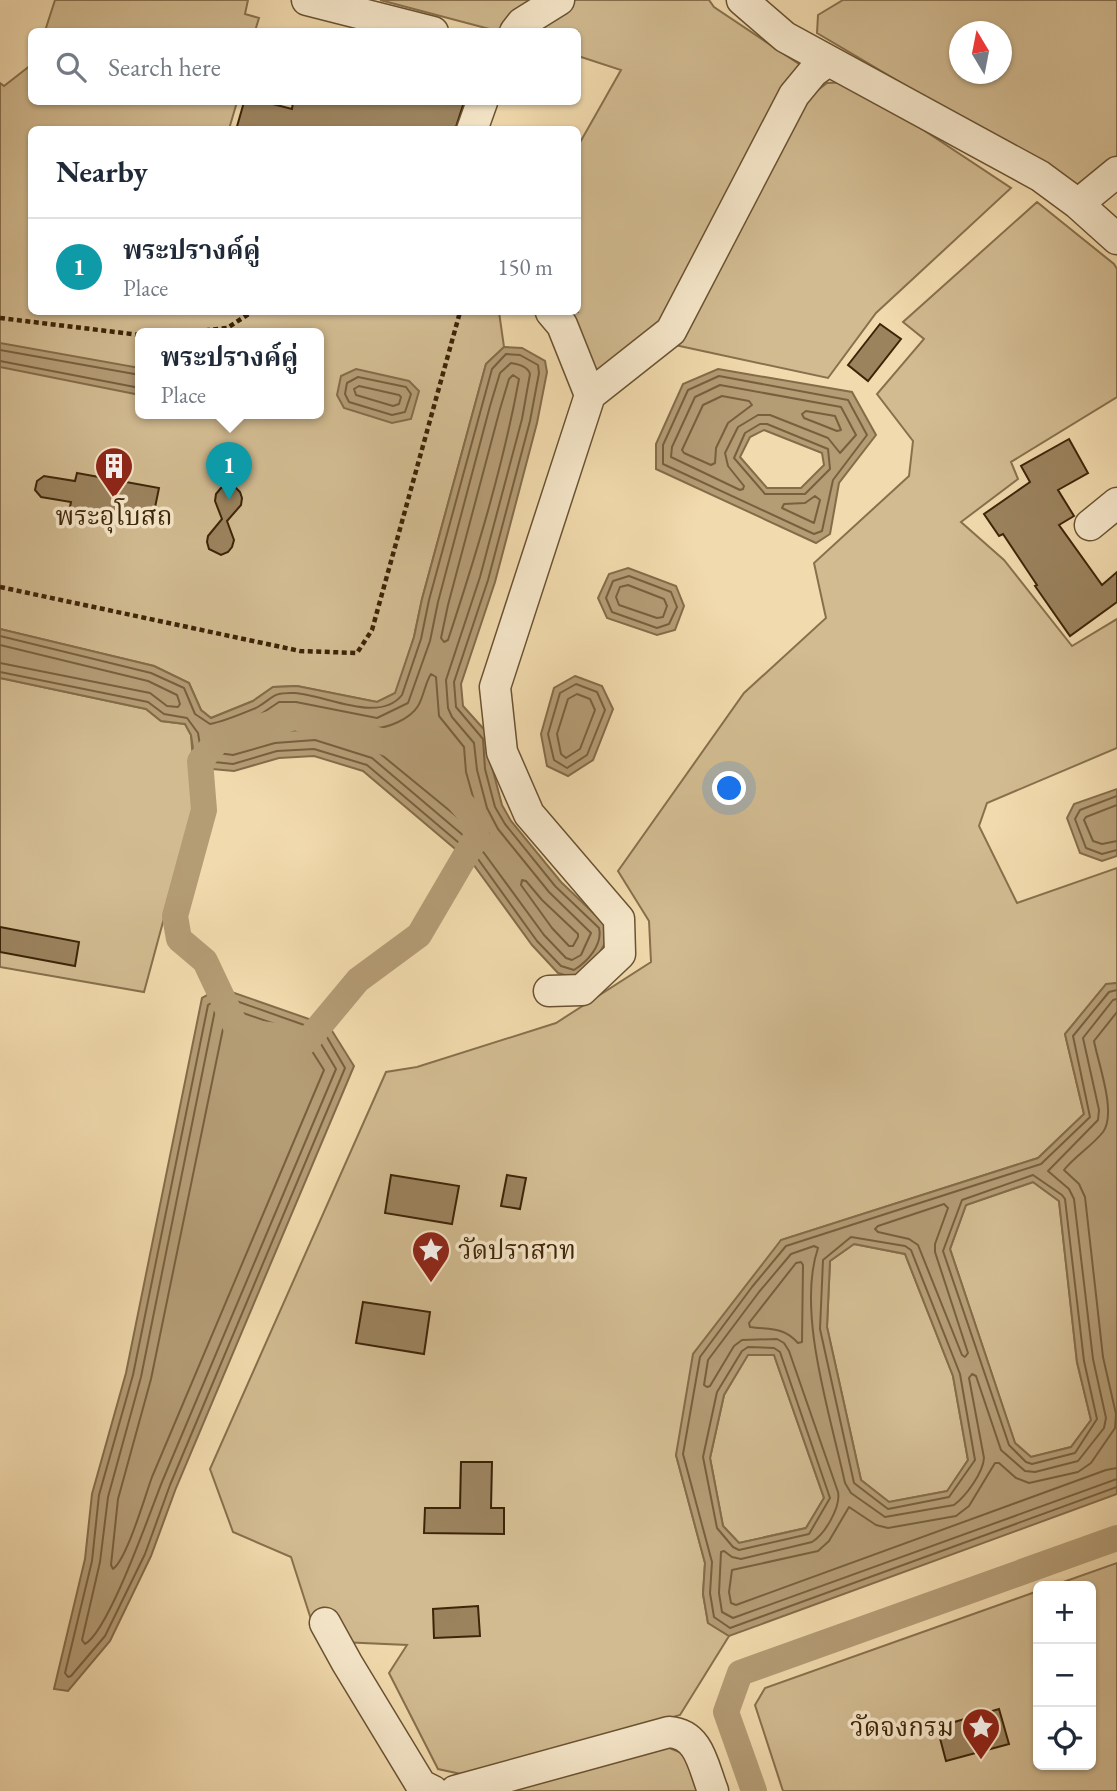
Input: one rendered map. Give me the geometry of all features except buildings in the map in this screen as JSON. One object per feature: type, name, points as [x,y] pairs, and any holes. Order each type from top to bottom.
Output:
[{"type":"street","points":[[307,0],[417,28]]},
{"type":"street","points":[[518,28],[559,0]]},
{"type":"street","points":[[742,0],[785,37],[1040,176],[1078,204],[1117,239]]},
{"type":"street","points":[[550,991],[582,990],[620,954],[619,919],[529,814],[502,752],[495,687],[590,396],[671,331],[794,95],[813,72],[828,61]]},
{"type":"street","points":[[473,126],[481,105]]},
{"type":"street","points":[[1078,204],[1117,172]]},
{"type":"street","points":[[554,315],[562,325],[590,396]]},
{"type":"street","points":[[1090,526],[1117,503]]},
{"type":"street","points":[[326,1623],[347,1663],[421,1785],[433,1791]]},
{"type":"street","points":[[455,1791],[669,1732],[682,1733],[693,1741],[713,1791]]},
{"type":"path","points":[[227,328],[247,315]]},
{"type":"path","points":[[0,587],[300,651],[357,653],[372,630],[459,315]]},
{"type":"path","points":[[0,318],[135,334]]},
{"type":"shaded area","points":[[55,0],[248,0],[245,14],[259,18],[256,28],[46,28]]},
{"type":"shaded area","points":[[380,0],[709,0],[714,7],[805,68],[664,320],[593,374],[565,315],[581,315],[581,141],[621,70],[581,57],[581,28],[486,28]]},
{"type":"shaded area","points":[[843,0],[1117,0],[1117,157],[1075,188],[817,33],[818,15]]},
{"type":"shaded area","points":[[28,67],[28,105],[236,105],[230,126],[28,126],[28,315],[499,315],[504,347],[486,364],[414,637],[396,693],[377,702],[297,686],[273,687],[253,701],[211,718],[201,710],[189,683],[154,666],[0,629],[0,83],[4,86]]},
{"type":"shaded area","points":[[851,82],[1011,188],[876,313],[828,378],[675,345],[805,100],[827,83]]},
{"type":"shaded area","points":[[1037,202],[1117,269],[1117,397],[1011,462],[1018,479],[961,522],[1004,560],[1072,646],[1117,619],[1117,748],[987,803],[979,826],[1017,903],[1117,868],[1117,983],[1106,985],[1065,1034],[1084,1114],[1038,1158],[781,1240],[676,1455],[705,1563],[703,1594],[708,1623],[729,1636],[680,1715],[470,1776],[438,1769],[389,1673],[407,1645],[318,1641],[291,1557],[233,1532],[210,1469],[386,1072],[417,1067],[556,1023],[651,962],[649,921],[618,871],[744,693],[826,618],[814,563],[909,476],[913,441],[877,394],[924,339],[903,322]]},
{"type":"shaded area","points":[[0,678],[146,709],[161,721],[185,724],[191,735],[196,800],[144,992],[0,967]]},
{"type":"shaded area","points":[[1033,1182],[1059,1201],[1077,1362],[1091,1420],[1071,1447],[1031,1457],[1015,1443],[950,1249],[966,1205]]},
{"type":"shaded area","points":[[854,1244],[905,1254],[953,1376],[968,1460],[948,1491],[889,1502],[861,1480],[827,1327],[830,1261]]},
{"type":"shaded area","points":[[748,1354],[774,1355],[824,1498],[806,1528],[739,1543],[723,1526],[710,1458],[724,1395]]},
{"type":"shaded area","points":[[1117,1563],[1117,1791],[783,1791],[755,1705],[765,1688],[1033,1593],[1033,1770],[1096,1770],[1096,1581],[1066,1581]]},
{"type":"shaded area","points":[[667,1747],[687,1755],[701,1791],[501,1791]]},
{"type":"water","points":[[0,343],[135,367],[135,394],[0,367]]},
{"type":"water","points":[[504,347],[522,348],[545,361],[547,372],[537,423],[495,582],[461,684],[463,706],[490,736],[492,767],[502,805],[511,821],[561,882],[606,925],[608,938],[592,966],[575,978],[558,973],[532,945],[473,864],[363,771],[314,756],[279,758],[234,771],[212,769],[194,755],[191,735],[185,724],[161,721],[146,709],[0,678],[0,629],[154,666],[189,683],[201,710],[211,718],[253,701],[273,687],[297,686],[377,702],[395,693],[414,637],[486,364]]},
{"type":"water","points":[[356,369],[409,381],[419,391],[411,419],[392,423],[344,408],[337,395],[341,376]]},
{"type":"water","points":[[718,369],[852,392],[876,435],[839,483],[830,534],[816,543],[656,469],[656,444],[683,384]],"holes":[[[764,430],[822,453],[824,465],[801,488],[767,488],[740,457],[750,437]]]},
{"type":"water","points":[[628,568],[676,586],[684,606],[675,630],[657,635],[607,618],[598,598],[609,574]]},
{"type":"water","points":[[575,676],[602,686],[613,709],[593,760],[568,776],[547,766],[541,734],[554,688]]},
{"type":"water","points":[[1117,789],[1117,856],[1102,861],[1080,853],[1067,818],[1074,804]]},
{"type":"water","points":[[1117,983],[1117,1494],[729,1636],[708,1623],[703,1594],[705,1563],[676,1455],[693,1354],[781,1240],[1038,1158],[1084,1114],[1065,1034],[1106,984]],"holes":[[[1033,1182],[1059,1201],[1077,1362],[1091,1420],[1071,1447],[1031,1457],[1015,1443],[950,1249],[966,1205]],[[854,1244],[905,1254],[953,1376],[968,1460],[947,1491],[889,1502],[861,1480],[827,1327],[830,1261]],[[748,1355],[774,1355],[824,1498],[806,1528],[739,1543],[723,1526],[710,1458],[724,1395]]]},
{"type":"water","points":[[220,988],[329,1026],[354,1066],[176,1488],[151,1556],[110,1641],[68,1691],[54,1689],[85,1559],[92,1494],[126,1373],[202,998]]},
{"type":"waterway","points":[[295,717],[416,751],[469,812],[477,836],[419,935],[358,980],[308,1040],[238,1031],[205,961],[179,939],[175,916],[204,810],[200,761],[220,738],[295,717]]},
{"type":"waterway","points":[[754,1791],[726,1712],[740,1673],[1117,1538]]},
{"type":"place","name":"พระอุโบสถ","points":[[114,500]]},
{"type":"place","name":"พระปรางค์คู่","points":[[229,500]]},
{"type":"place","name":"วัดปราสาท","points":[[431,1284]]},
{"type":"place","name":"วัดจงกรม","points":[[981,1761]]}]
